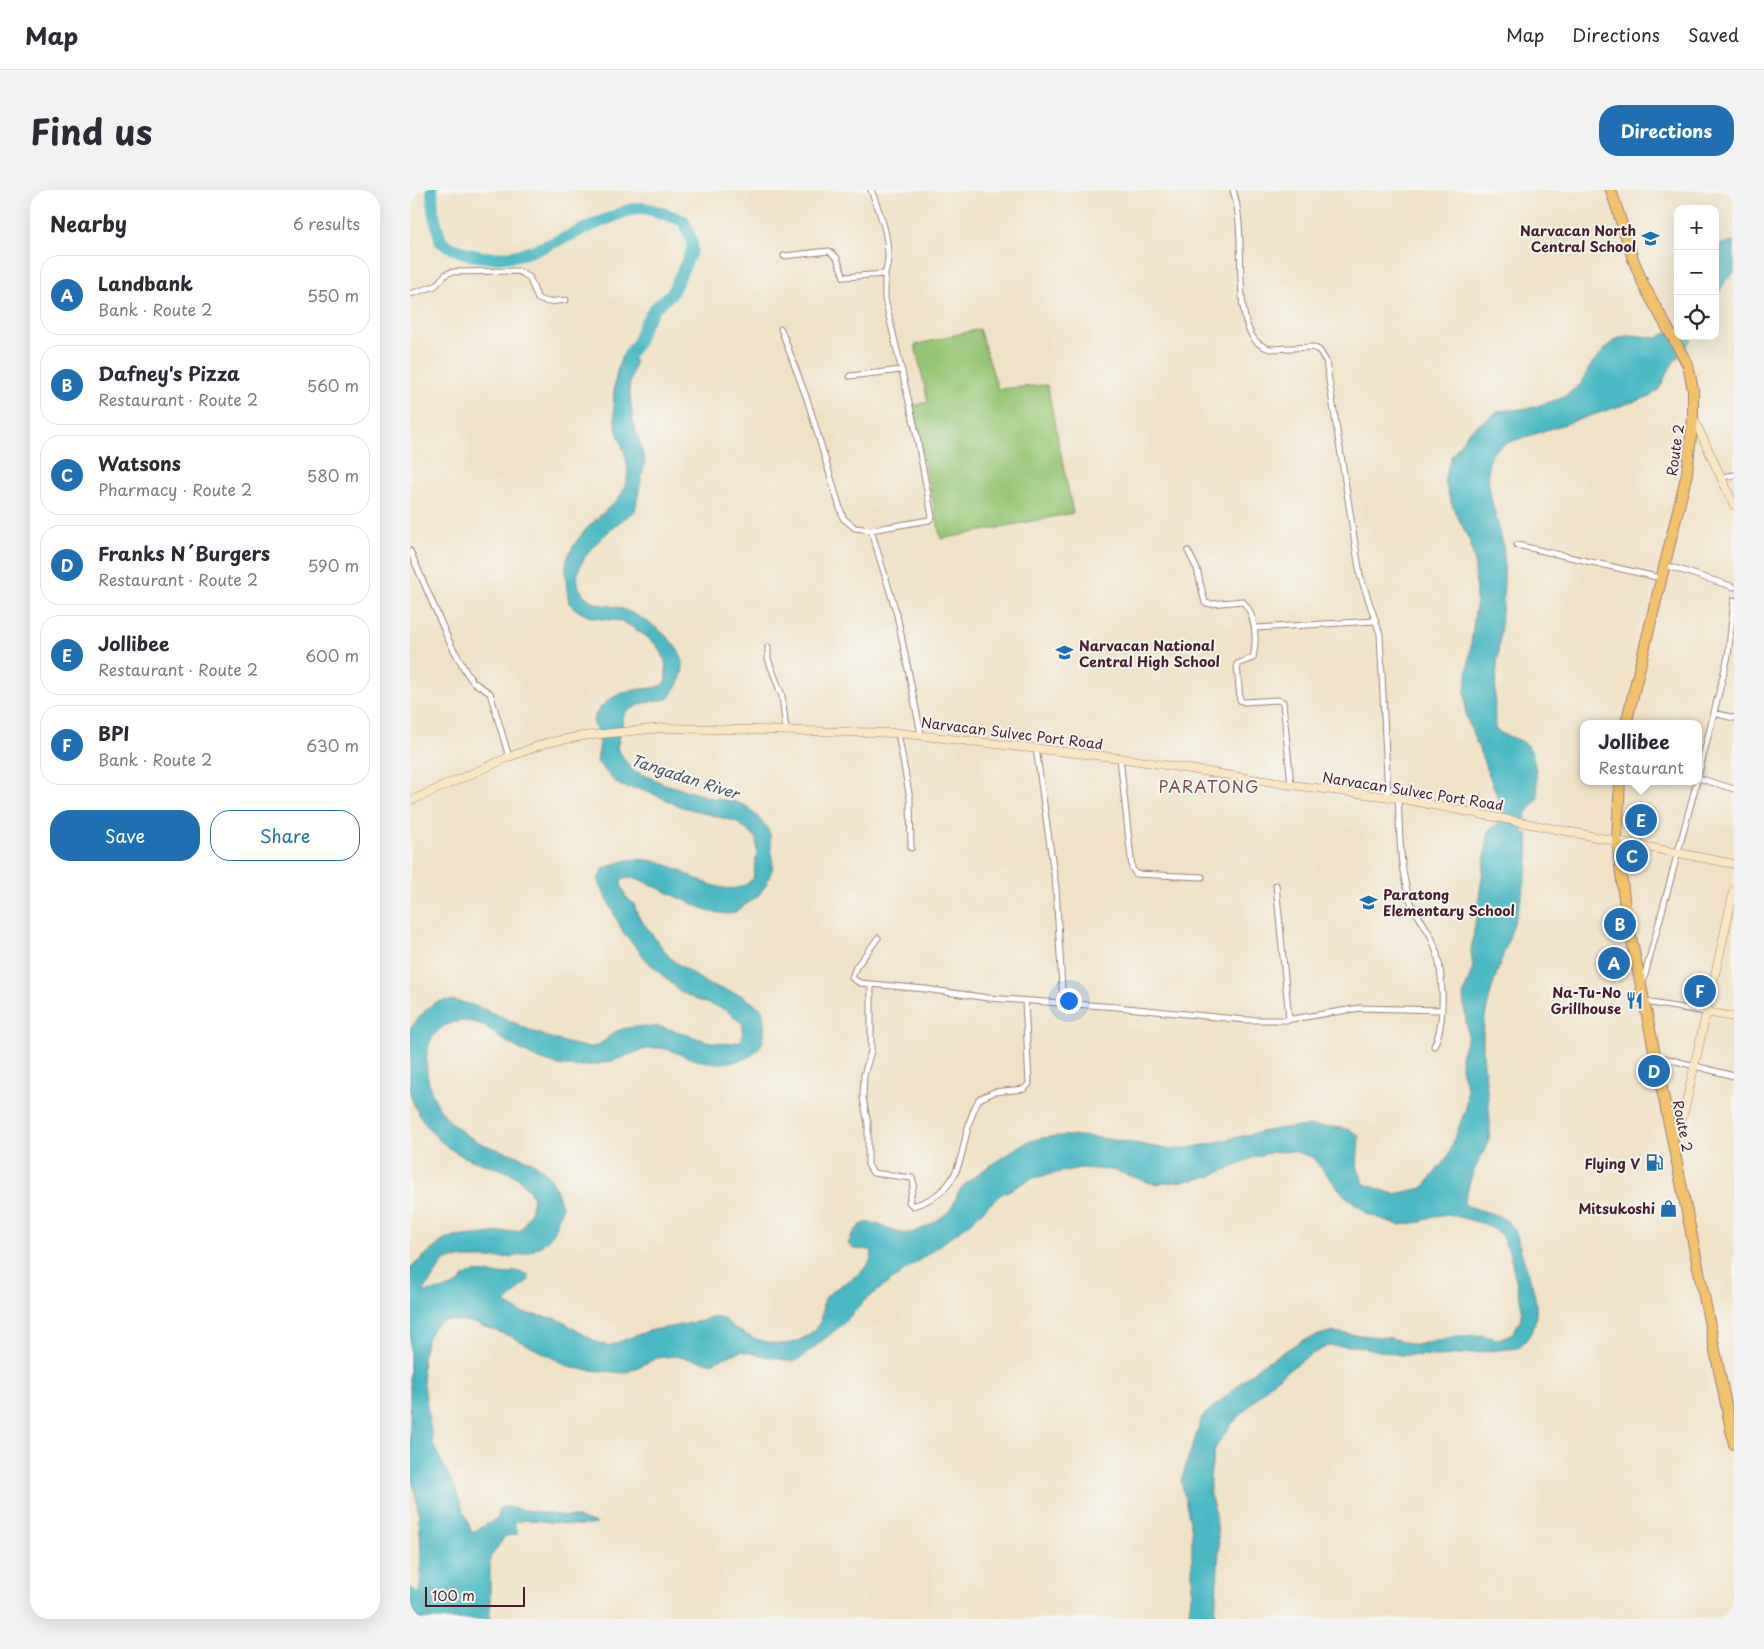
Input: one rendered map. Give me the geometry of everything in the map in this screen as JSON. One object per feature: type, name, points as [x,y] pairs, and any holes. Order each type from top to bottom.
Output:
[{"type":"highway","name":"Route 2","points":[[1611,190],[1632,259],[1644,286],[1688,365],[1693,390],[1693,416],[1687,473],[1627,720]]},
{"type":"highway","name":"Route 2","points":[[1620,785],[1617,840],[1625,907],[1734,1444]]},
{"type":"street","points":[[781,329],[803,385],[843,518],[856,528],[871,530],[929,520],[932,517],[883,290],[888,260],[885,231],[871,190]]},
{"type":"street","points":[[1233,190],[1241,226],[1243,301],[1252,337],[1263,347],[1270,349],[1313,347],[1319,350],[1326,361],[1360,575],[1376,621],[1381,647],[1388,797]]},
{"type":"street","points":[[784,256],[829,250],[837,258],[844,276],[885,274]]},
{"type":"street","points":[[410,294],[435,286],[446,274],[452,272],[518,271],[529,277],[538,299],[548,302],[566,300]]},
{"type":"street","points":[[850,376],[901,370]]},
{"type":"street","points":[[1693,416],[1734,505]]},
{"type":"street","points":[[1722,476],[1734,475]]},
{"type":"street","points":[[871,530],[897,615],[921,734]]},
{"type":"street","points":[[1516,545],[1662,578]]},
{"type":"street","points":[[410,551],[449,641],[466,672],[473,682],[490,693],[509,757]]},
{"type":"street","points":[[1188,551],[1197,569],[1205,603],[1242,601],[1255,628],[1253,658],[1236,664],[1240,700],[1244,702],[1278,700],[1283,702],[1292,785]]},
{"type":"street","points":[[1665,565],[1734,587]]},
{"type":"street","points":[[1702,761],[1728,656],[1734,600]]},
{"type":"street","points":[[1255,628],[1376,621]]},
{"type":"street","points":[[768,647],[768,660],[782,696],[786,730]]},
{"type":"street","points":[[1728,656],[1734,657]]},
{"type":"street","points":[[1714,713],[1734,718]]},
{"type":"street","name":"Narvacan Sulvec Port Road","points":[[410,801],[509,757],[546,743],[596,734],[662,728],[921,734],[1120,758],[1292,785],[1398,798],[1734,864]]},
{"type":"street","points":[[898,733],[910,799],[912,848]]},
{"type":"street","points":[[1036,748],[1056,888],[1063,1004]]},
{"type":"street","points":[[1120,758],[1132,868],[1136,874],[1202,877]]},
{"type":"street","points":[[1702,778],[1734,789]]},
{"type":"street","points":[[1642,987],[1696,785]]},
{"type":"street","points":[[1398,798],[1401,852],[1405,881],[1416,912],[1434,942],[1440,974],[1442,1010],[1440,1030],[1434,1046]]},
{"type":"street","points":[[1276,884],[1289,1020]]},
{"type":"street","points":[[1672,1138],[1684,1112],[1706,1012],[1731,919],[1734,890]]},
{"type":"street","points":[[878,938],[863,956],[852,975],[855,981],[871,985],[925,989],[1025,1001],[1245,1020],[1289,1020],[1360,1008],[1442,1010]]},
{"type":"street","points":[[871,985],[871,1051],[863,1080],[864,1106],[868,1124],[868,1165],[873,1173],[912,1178],[914,1184],[909,1202],[913,1206],[939,1193],[951,1183],[979,1099],[994,1092],[1024,1089],[1029,1084],[1025,1001]]},
{"type":"street","points":[[1644,1002],[1734,1017]]},
{"type":"street","points":[[1655,1056],[1734,1076]]},
{"type":"green space","points":[[979,329],[998,389],[1047,385],[1073,513],[941,539],[912,406],[928,402],[915,345]]},
{"type":"water","points":[[1734,242],[1734,273],[1725,281],[1719,293],[1719,245]]},
{"type":"water","points":[[1674,329],[1674,340],[1691,340],[1671,366],[1659,389],[1651,396],[1510,442],[1494,451],[1489,461],[1489,486],[1501,534],[1504,558],[1503,601],[1495,686],[1495,729],[1528,746],[1534,759],[1538,797],[1527,813],[1522,831],[1528,835],[1525,883],[1489,1000],[1484,1023],[1483,1049],[1490,1133],[1486,1148],[1469,1183],[1464,1204],[1504,1219],[1511,1224],[1517,1235],[1536,1302],[1534,1326],[1528,1337],[1518,1348],[1441,1356],[1400,1355],[1355,1346],[1328,1346],[1310,1355],[1273,1381],[1230,1426],[1215,1448],[1210,1476],[1210,1495],[1216,1514],[1219,1548],[1215,1619],[1188,1619],[1192,1589],[1192,1531],[1181,1481],[1202,1417],[1260,1366],[1303,1340],[1329,1332],[1391,1338],[1416,1345],[1456,1336],[1480,1335],[1498,1339],[1512,1334],[1520,1321],[1522,1308],[1510,1254],[1500,1233],[1485,1224],[1448,1214],[1430,1217],[1421,1222],[1399,1225],[1368,1214],[1344,1195],[1312,1157],[1293,1151],[1273,1152],[1254,1157],[1211,1176],[1193,1180],[1154,1184],[1113,1170],[1080,1168],[1033,1178],[1000,1195],[966,1226],[865,1300],[844,1323],[801,1358],[793,1362],[741,1351],[711,1363],[675,1356],[657,1358],[625,1373],[572,1368],[510,1336],[471,1322],[443,1320],[433,1328],[427,1339],[422,1359],[423,1379],[433,1445],[455,1488],[472,1533],[498,1518],[499,1509],[505,1507],[578,1518],[597,1524],[577,1525],[531,1520],[514,1523],[518,1534],[505,1536],[490,1558],[490,1619],[410,1619],[410,1587],[419,1595],[421,1568],[419,1517],[414,1487],[410,1476],[410,1268],[446,1238],[521,1230],[530,1213],[533,1197],[514,1175],[461,1156],[442,1143],[426,1125],[410,1094],[410,1029],[433,1004],[443,1001],[455,1001],[470,1004],[537,1033],[588,1047],[597,1046],[617,1031],[626,1028],[648,1026],[669,1029],[711,1042],[732,1043],[742,1040],[743,1024],[726,1010],[681,992],[650,964],[623,932],[598,881],[602,870],[621,862],[639,859],[665,864],[718,887],[731,889],[743,886],[753,878],[757,852],[756,838],[737,822],[679,806],[645,790],[621,786],[597,762],[600,742],[593,721],[601,707],[619,694],[662,685],[665,683],[666,671],[665,660],[661,652],[648,638],[622,621],[594,618],[581,613],[569,603],[568,597],[566,571],[569,554],[586,530],[620,497],[627,478],[627,464],[615,422],[614,403],[615,383],[622,356],[635,361],[629,388],[633,422],[645,460],[635,511],[603,536],[592,548],[583,560],[578,572],[578,585],[585,596],[593,602],[625,610],[658,630],[676,648],[682,658],[683,668],[679,681],[668,699],[644,703],[625,712],[617,748],[632,770],[665,784],[712,798],[733,801],[748,807],[766,826],[770,834],[773,867],[766,885],[758,896],[734,913],[728,914],[711,912],[636,878],[622,879],[621,884],[626,897],[634,904],[638,916],[671,959],[709,985],[741,995],[762,1009],[764,1035],[757,1051],[741,1060],[731,1062],[702,1061],[670,1050],[654,1048],[615,1060],[585,1066],[570,1066],[555,1064],[533,1056],[477,1023],[454,1022],[439,1030],[431,1040],[426,1059],[428,1079],[435,1101],[449,1120],[467,1135],[488,1146],[530,1161],[538,1166],[551,1179],[562,1207],[553,1233],[540,1246],[528,1253],[515,1256],[445,1260],[423,1292],[451,1287],[469,1274],[503,1274],[515,1271],[528,1274],[529,1280],[505,1303],[522,1313],[558,1319],[598,1343],[608,1346],[648,1331],[702,1321],[715,1316],[720,1317],[739,1331],[756,1339],[785,1344],[792,1343],[811,1333],[820,1321],[826,1297],[832,1291],[862,1272],[867,1266],[871,1259],[872,1250],[854,1249],[848,1244],[855,1231],[862,1224],[878,1224],[904,1233],[924,1228],[949,1211],[960,1189],[967,1183],[1022,1145],[1041,1138],[1080,1136],[1164,1149],[1182,1149],[1292,1127],[1339,1128],[1349,1130],[1359,1136],[1357,1166],[1364,1184],[1394,1194],[1423,1188],[1448,1156],[1466,1108],[1467,1088],[1461,1069],[1461,1056],[1468,1036],[1463,996],[1473,967],[1471,951],[1489,830],[1498,824],[1501,806],[1466,716],[1465,692],[1476,604],[1475,563],[1470,542],[1452,505],[1444,480],[1451,457],[1468,432],[1499,411],[1531,408],[1562,398],[1580,385],[1592,363],[1613,341],[1621,337],[1633,335],[1657,338]]},
{"type":"waterway","name":"Tangadan River","points":[[432,190],[433,210],[441,242],[463,253],[485,257],[505,257],[525,253],[620,213],[634,209],[653,210],[684,221],[692,242],[692,250],[672,293],[654,309],[644,325],[637,344],[630,352],[625,367],[626,373]]},
{"type":"place","name":"Narvacan North Central School","points":[[1650,238]]},
{"type":"place","name":"Narvacan National Central High School","points":[[1065,653]]},
{"type":"place","name":"Jollibee","points":[[1641,820]]},
{"type":"place","name":"Watsons","points":[[1632,856]]},
{"type":"place","name":"Paratong Elementary School","points":[[1369,902]]},
{"type":"place","name":"Dafney's Pizza","points":[[1620,924]]},
{"type":"place","name":"Landbank","points":[[1614,963]]},
{"type":"place","name":"BPI","points":[[1700,991]]},
{"type":"place","name":"Na-Tu-No Grillhouse","points":[[1635,1000]]},
{"type":"place","name":"Franks N´Burgers","points":[[1654,1071]]},
{"type":"place","name":"Flying V","points":[[1654,1163]]},
{"type":"place","name":"Mitsukoshi","points":[[1669,1208]]},
{"type":"district","name":"PARATONG","points":[[1209,786]]}]
